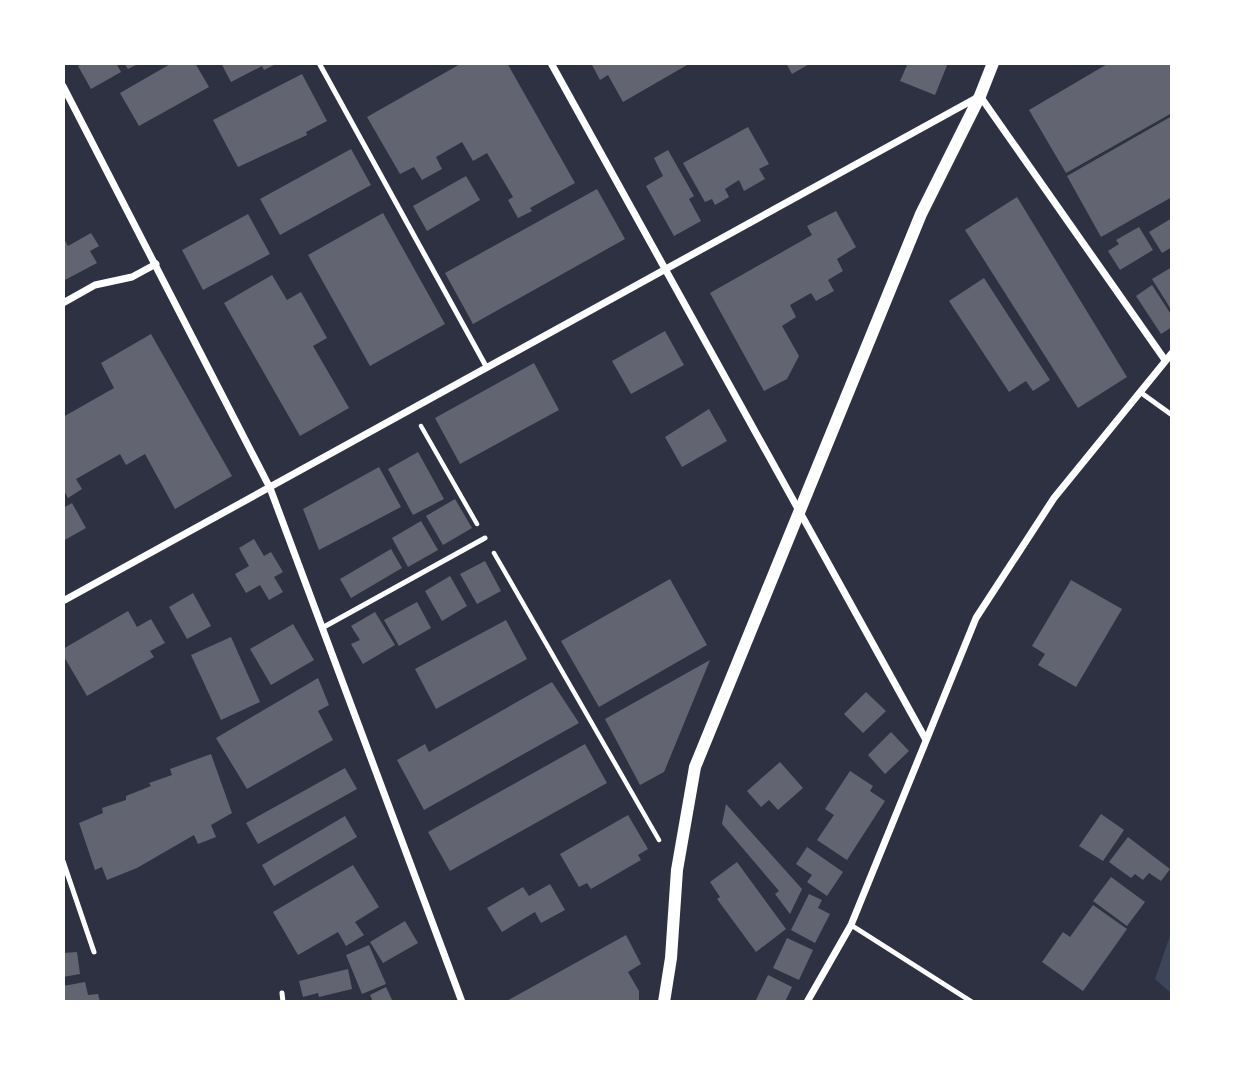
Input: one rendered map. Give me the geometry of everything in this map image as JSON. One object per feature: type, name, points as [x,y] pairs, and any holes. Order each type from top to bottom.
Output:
[{"type":"street","points":[[551,63],[925,738]]},
{"type":"street","points":[[664,1002],[671,958],[677,870],[695,767],[921,214],[980,96],[993,63]]},
{"type":"street","points":[[63,86],[270,488],[461,1002]]},
{"type":"street","points":[[63,601],[980,96]]},
{"type":"street","points":[[980,96],[1165,360]]},
{"type":"street","points":[[63,303],[95,285],[132,277],[156,264]]},
{"type":"street","points":[[807,1002],[851,925],[976,618],[1054,498],[1172,353]]},
{"type":"lane","points":[[318,63],[486,368]]},
{"type":"lane","points":[[1140,392],[1172,415]]},
{"type":"lane","points":[[322,628],[485,538]]},
{"type":"lane","points":[[63,862],[94,952]]},
{"type":"lane","points":[[851,925],[972,1002]]},
{"type":"lane","points":[[282,993],[283,1002]]},
{"type":"path","points":[[411,410],[677,870]]},
{"type":"shaded area","points":[[1172,930],[1172,994],[1155,979]]},
{"type":"building","points":[[83,63],[116,63],[121,72],[91,89],[78,66]]},
{"type":"building","points":[[124,63],[140,63],[128,69]]},
{"type":"building","points":[[172,63],[195,63],[209,87],[139,126],[120,93]]},
{"type":"building","points":[[221,63],[278,63],[264,70],[262,66],[231,82]]},
{"type":"building","points":[[462,63],[507,63],[575,183],[530,208],[532,211],[518,218],[508,200],[513,197],[487,153],[473,161],[462,142],[436,157],[442,169],[422,180],[414,167],[400,174],[367,117]]},
{"type":"building","points":[[591,63],[687,65],[623,102],[608,75],[600,80]]},
{"type":"building","points":[[786,63],[811,63],[792,74]]},
{"type":"building","points":[[908,63],[948,63],[935,95],[900,81]]},
{"type":"building","points":[[1109,63],[1172,63],[1172,113],[1066,173],[1029,110]]},
{"type":"building","points":[[302,74],[327,121],[306,132],[307,135],[238,167],[213,120]]},
{"type":"building","points":[[1172,116],[1172,197],[1101,237],[1067,176]]},
{"type":"building","points":[[748,127],[769,164],[759,169],[765,179],[744,191],[739,180],[725,189],[729,197],[715,205],[712,199],[705,202],[683,163]]},
{"type":"building","points":[[351,149],[371,185],[280,235],[260,199]]},
{"type":"building","points":[[668,150],[694,196],[689,199],[701,221],[674,236],[646,186],[663,176],[654,158]]},
{"type":"building","points":[[466,176],[480,200],[427,231],[413,206]]},
{"type":"building","points":[[597,189],[625,239],[473,324],[445,273]]},
{"type":"building","points":[[1017,197],[1127,377],[1078,408],[965,230]]},
{"type":"building","points":[[836,211],[856,247],[837,259],[843,271],[828,280],[834,291],[816,301],[811,293],[790,305],[796,317],[782,326],[799,356],[787,379],[764,391],[710,293],[812,235],[807,226]]},
{"type":"building","points":[[383,213],[445,324],[370,366],[308,255]]},
{"type":"building","points":[[248,214],[270,254],[203,290],[182,250]]},
{"type":"building","points":[[1172,218],[1172,247],[1162,253],[1149,232]]},
{"type":"building","points":[[1139,227],[1153,250],[1120,270],[1108,251],[1119,244],[1116,240]]},
{"type":"building","points":[[91,233],[99,246],[90,251],[97,263],[63,281],[63,237],[68,246]]},
{"type":"building","points":[[1172,267],[1172,311],[1152,279]]},
{"type":"building","points":[[272,275],[287,300],[301,292],[327,338],[313,346],[349,408],[300,436],[224,303]]},
{"type":"building","points":[[984,278],[1050,380],[1033,391],[1026,381],[1009,392],[949,301]]},
{"type":"building","points":[[1152,285],[1172,316],[1172,327],[1161,334],[1136,296]]},
{"type":"building","points":[[665,331],[684,365],[631,394],[612,361]]},
{"type":"building","points":[[151,334],[232,476],[175,509],[145,454],[126,465],[120,454],[76,479],[82,489],[68,498],[63,489],[63,417],[114,388],[101,363]]},
{"type":"building","points":[[534,363],[559,410],[460,464],[435,418]]},
{"type":"building","points":[[709,409],[727,441],[682,467],[665,437]]},
{"type":"building","points":[[418,452],[444,499],[413,515],[388,469]]},
{"type":"building","points":[[379,467],[401,507],[319,550],[303,509]]},
{"type":"building","points":[[455,499],[472,528],[443,545],[426,516]]},
{"type":"building","points":[[72,503],[86,528],[63,541],[63,508]]},
{"type":"building","points":[[421,521],[438,550],[408,567],[392,538]]},
{"type":"building","points":[[254,539],[264,556],[271,552],[283,572],[274,577],[283,592],[269,600],[260,585],[246,593],[235,574],[249,566],[239,548]]},
{"type":"building","points":[[391,549],[402,568],[351,598],[340,579]]},
{"type":"building","points":[[485,561],[501,591],[477,604],[460,574]]},
{"type":"building","points":[[450,576],[467,606],[442,621],[425,591]]},
{"type":"building","points":[[670,579],[707,645],[599,707],[561,641]]},
{"type":"building","points":[[1071,580],[1122,609],[1076,687],[1038,665],[1045,654],[1032,646]]},
{"type":"building","points":[[193,593],[211,626],[187,639],[169,607]]},
{"type":"building","points":[[417,602],[431,628],[399,646],[384,620]]},
{"type":"building","points":[[128,611],[137,627],[151,619],[165,643],[150,651],[154,657],[87,696],[63,655],[63,649]]},
{"type":"building","points":[[375,612],[395,645],[363,664],[351,644],[360,640],[351,626]]},
{"type":"building","points":[[506,620],[527,659],[436,709],[415,669]]},
{"type":"building","points":[[293,624],[314,660],[271,685],[250,649]]},
{"type":"building","points":[[231,637],[260,702],[221,720],[191,655]]},
{"type":"building","points":[[710,660],[664,772],[640,785],[605,719]]},
{"type":"building","points":[[318,678],[329,705],[318,711],[333,740],[247,789],[216,738]]},
{"type":"building","points":[[552,682],[579,723],[424,810],[397,760],[425,744],[429,752]]},
{"type":"building","points":[[866,692],[886,711],[863,733],[844,714]]},
{"type":"building","points":[[891,732],[909,751],[885,774],[868,755]]},
{"type":"building","points":[[585,744],[607,783],[450,871],[428,832]]},
{"type":"building","points":[[211,754],[232,813],[211,825],[216,837],[198,844],[194,835],[137,868],[107,880],[102,867],[95,870],[79,823],[103,813],[102,808],[126,800],[126,796],[151,786],[149,783],[172,775],[170,769]]},
{"type":"building","points":[[780,762],[803,788],[778,810],[769,800],[761,807],[747,791]]},
{"type":"building","points":[[345,768],[357,789],[258,844],[246,823]]},
{"type":"building","points":[[850,771],[873,786],[870,791],[885,801],[847,860],[817,840],[834,815],[825,809]]},
{"type":"building","points":[[726,804],[802,889],[790,914],[775,894],[779,891],[722,824]]},
{"type":"building","points":[[1101,814],[1124,830],[1103,861],[1079,846]]},
{"type":"building","points":[[628,815],[648,849],[638,855],[641,860],[591,889],[587,883],[579,887],[560,854]]},
{"type":"building","points":[[345,816],[357,837],[274,886],[262,865]]},
{"type":"building","points":[[1128,837],[1170,869],[1161,881],[1149,873],[1143,880],[1135,874],[1131,878],[1109,862]]},
{"type":"building","points":[[807,847],[843,872],[827,896],[807,882],[812,875],[796,864]]},
{"type":"building","points":[[737,862],[786,929],[756,952],[717,899],[720,897],[710,882]]},
{"type":"building","points":[[353,865],[379,907],[355,922],[364,935],[346,946],[338,932],[298,955],[273,912]]},
{"type":"building","points":[[1111,877],[1145,902],[1127,926],[1093,901]]},
{"type":"building","points":[[550,884],[565,910],[541,923],[535,912],[502,932],[487,908],[523,887],[529,896]]},
{"type":"building","points":[[809,894],[822,900],[818,908],[830,914],[815,943],[791,930]]},
{"type":"building","points":[[1093,905],[1127,929],[1083,991],[1042,962],[1063,932],[1070,937]]},
{"type":"building","points":[[405,921],[418,943],[383,963],[370,942]]},
{"type":"building","points":[[626,935],[641,964],[628,972],[639,991],[639,1002],[505,1002]]},
{"type":"building","points":[[787,938],[813,950],[799,980],[773,968]]},
{"type":"building","points":[[369,945],[386,984],[362,994],[346,955]]},
{"type":"building","points":[[77,952],[80,974],[63,977],[63,953]]},
{"type":"building","points":[[348,969],[352,989],[319,997],[318,993],[303,997],[299,981]]},
{"type":"building","points":[[768,975],[792,987],[785,1002],[755,1002]]},
{"type":"building","points":[[85,982],[88,995],[98,994],[100,1002],[63,1002],[63,986]]},
{"type":"building","points":[[386,987],[393,1002],[373,1002],[370,995]]}]
